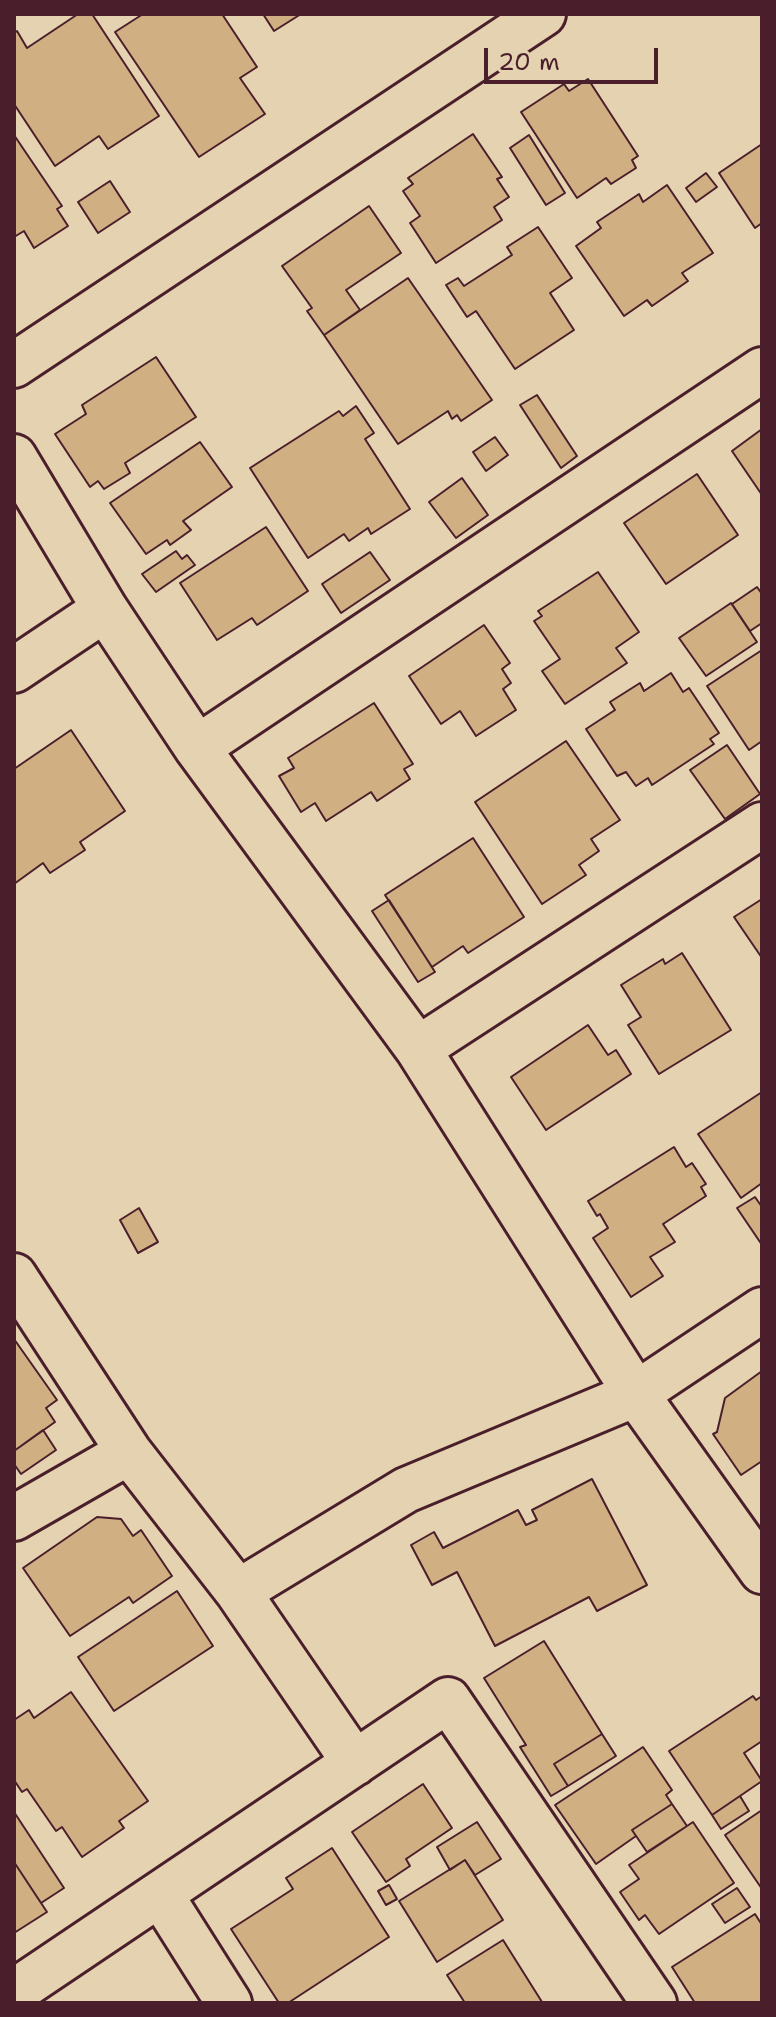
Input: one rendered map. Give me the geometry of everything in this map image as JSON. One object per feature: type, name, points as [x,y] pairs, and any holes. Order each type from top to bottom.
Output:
[{"type":"street","points":[[14,365],[543,14]]},
{"type":"street","points":[[197,748],[762,370]]},
{"type":"street","points":[[14,457],[105,609],[197,748],[418,1049],[636,1394],[762,1571]]},
{"type":"street","points":[[14,670],[105,609]]},
{"type":"street","points":[[418,1049],[762,825]]},
{"type":"street","points":[[14,1276],[129,1452],[238,1592],[355,1763]]},
{"type":"street","points":[[238,1592],[406,1490],[636,1394],[762,1310]]},
{"type":"street","points":[[14,1518],[129,1452]]},
{"type":"street","points":[[14,1992],[448,1700],[654,2003]]},
{"type":"street","points":[[160,1894],[229,2003]]},
{"type":"building","points":[[78,14],[92,14],[159,116],[108,149],[99,136],[55,166],[14,104],[14,33],[17,31],[27,48]]},
{"type":"building","points":[[143,14],[222,14],[257,67],[240,78],[265,114],[199,157],[115,32]]},
{"type":"building","points":[[263,14],[301,14],[274,31]]},
{"type":"building","points":[[588,79],[638,156],[632,160],[636,168],[611,184],[606,178],[577,198],[521,112],[564,84],[569,91]]},
{"type":"building","points":[[473,134],[502,177],[497,179],[509,197],[494,207],[502,220],[436,263],[410,223],[420,216],[403,191],[413,184],[408,178]]},
{"type":"building","points":[[14,135],[62,206],[57,209],[68,226],[34,248],[24,231],[14,237]]},
{"type":"building","points":[[529,135],[565,193],[546,205],[510,148]]},
{"type":"building","points":[[762,144],[762,223],[755,228],[719,173]]},
{"type":"building","points":[[706,173],[717,187],[696,202],[686,188]]},
{"type":"building","points":[[110,181],[130,212],[98,233],[78,202]]},
{"type":"building","points":[[667,185],[713,253],[682,273],[688,281],[652,306],[647,300],[624,316],[576,246],[601,228],[597,222],[639,194],[643,202]]},
{"type":"building","points":[[369,206],[401,253],[346,290],[360,310],[324,335],[307,311],[312,308],[282,266]]},
{"type":"building","points":[[538,227],[572,278],[550,293],[574,330],[515,369],[476,311],[467,317],[446,285],[458,278],[464,286],[512,255],[507,247]]},
{"type":"building","points":[[408,278],[492,400],[461,421],[457,415],[452,419],[448,411],[398,444],[324,335]]},
{"type":"building","points":[[156,357],[196,417],[125,463],[130,473],[104,489],[98,481],[90,487],[55,434],[86,414],[82,405]]},
{"type":"building","points":[[537,395],[577,456],[561,468],[520,405]]},
{"type":"building","points":[[356,406],[374,433],[365,439],[410,509],[371,534],[368,528],[349,541],[344,534],[308,558],[250,468],[339,411],[343,416]]},
{"type":"building","points":[[762,429],[762,495],[732,451]]},
{"type":"building","points":[[495,437],[508,455],[486,471],[473,452]]},
{"type":"building","points":[[200,442],[232,487],[183,521],[191,530],[170,545],[167,540],[146,554],[110,503]]},
{"type":"building","points":[[697,474],[738,535],[666,584],[624,523]]},
{"type":"building","points":[[462,478],[488,515],[456,538],[429,502]]},
{"type":"building","points":[[266,527],[308,591],[257,625],[252,618],[217,640],[180,583]]},
{"type":"building","points":[[176,551],[182,559],[187,555],[195,565],[156,592],[142,574]]},
{"type":"building","points":[[370,552],[390,580],[341,613],[322,584]]},
{"type":"building","points":[[598,572],[639,632],[616,648],[627,663],[565,704],[542,671],[560,659],[534,621],[542,616],[538,611]]},
{"type":"building","points":[[757,587],[762,594],[762,623],[750,631],[732,604]]},
{"type":"building","points":[[731,603],[757,642],[706,676],[679,638]]},
{"type":"building","points":[[484,625],[510,663],[502,669],[511,683],[503,689],[516,710],[476,736],[460,711],[441,724],[409,676]]},
{"type":"building","points":[[762,650],[762,741],[749,750],[707,686]]},
{"type":"building","points":[[671,673],[683,692],[689,688],[719,733],[710,739],[714,744],[652,785],[648,778],[636,786],[626,772],[617,776],[586,729],[615,710],[610,702],[640,683],[644,691]]},
{"type":"building","points":[[374,703],[413,764],[404,769],[410,779],[377,801],[371,792],[326,821],[315,803],[301,812],[279,776],[294,768],[288,758]]},
{"type":"building","points":[[71,730],[125,811],[80,842],[85,850],[50,873],[43,863],[14,884],[14,769]]},
{"type":"building","points":[[566,741],[620,820],[591,839],[599,851],[579,865],[586,875],[542,904],[475,802]]},
{"type":"building","points":[[727,745],[760,794],[725,819],[690,770]]},
{"type":"building","points":[[473,838],[524,917],[468,953],[463,946],[432,967],[385,895]]},
{"type":"building","points":[[762,899],[762,958],[734,917]]},
{"type":"building","points":[[389,900],[435,972],[418,982],[372,911]]},
{"type":"building","points":[[682,953],[731,1030],[659,1074],[628,1025],[641,1017],[621,985],[663,959],[665,964]]},
{"type":"building","points":[[588,1025],[608,1055],[616,1050],[631,1074],[546,1130],[511,1077]]},
{"type":"building","points":[[762,1092],[762,1183],[741,1198],[698,1134]]},
{"type":"building","points":[[674,1147],[686,1167],[692,1163],[706,1184],[701,1187],[706,1196],[663,1224],[675,1242],[650,1257],[663,1276],[631,1297],[593,1238],[608,1228],[588,1201]]},
{"type":"building","points":[[755,1197],[762,1207],[762,1245],[737,1208]]},
{"type":"building","points":[[139,1208],[158,1242],[138,1253],[120,1220]]},
{"type":"building","points":[[14,1339],[57,1400],[46,1408],[55,1422],[14,1451]]},
{"type":"building","points":[[762,1371],[762,1461],[741,1475],[713,1434],[717,1432],[725,1398]]},
{"type":"building","points":[[43,1430],[56,1450],[21,1474],[14,1464],[14,1451]]},
{"type":"building","points":[[592,1479],[647,1585],[597,1611],[589,1597],[495,1646],[457,1572],[432,1585],[411,1545],[434,1532],[443,1548],[518,1510],[526,1525],[537,1520],[532,1510]]},
{"type":"building","points":[[97,1517],[121,1519],[133,1536],[141,1530],[172,1576],[133,1603],[129,1597],[70,1636],[23,1568]]},
{"type":"building","points":[[177,1591],[213,1646],[114,1711],[78,1657]]},
{"type":"building","points":[[544,1641],[602,1734],[554,1764],[568,1786],[551,1796],[520,1747],[526,1745],[484,1678]]},
{"type":"building","points":[[71,1692],[148,1801],[119,1821],[124,1828],[82,1857],[62,1827],[56,1831],[27,1789],[22,1792],[14,1780],[14,1720],[29,1710],[34,1718]]},
{"type":"building","points":[[753,1696],[756,1700],[762,1696],[762,1741],[744,1753],[762,1781],[712,1815],[669,1751]]},
{"type":"building","points":[[602,1734],[616,1756],[568,1786],[554,1764]]},
{"type":"building","points":[[643,1747],[672,1790],[666,1795],[672,1804],[632,1830],[636,1836],[596,1864],[555,1805]]},
{"type":"building","points":[[423,1784],[452,1828],[406,1859],[410,1866],[386,1882],[352,1832]]},
{"type":"building","points":[[740,1796],[749,1811],[721,1829],[712,1815]]},
{"type":"building","points":[[672,1804],[687,1826],[647,1852],[632,1830]]},
{"type":"building","points":[[762,1810],[762,1889],[725,1835]]},
{"type":"building","points":[[14,1812],[64,1888],[41,1903],[14,1862]]},
{"type":"building","points":[[477,1822],[501,1859],[475,1875],[465,1860],[450,1870],[437,1847]]},
{"type":"building","points":[[693,1822],[734,1883],[659,1934],[645,1915],[639,1920],[620,1892],[639,1879],[629,1865]]},
{"type":"building","points":[[332,1848],[389,1937],[288,2003],[279,2003],[231,1929],[293,1889],[286,1878]]},
{"type":"building","points":[[465,1860],[503,1920],[437,1962],[399,1901]]},
{"type":"building","points":[[14,1862],[47,1912],[14,1933]]},
{"type":"building","points":[[389,1885],[397,1899],[386,1905],[378,1891]]},
{"type":"building","points":[[737,1888],[750,1907],[725,1923],[712,1904]]},
{"type":"building","points":[[755,1914],[762,1925],[762,2003],[695,2003],[672,1967]]},
{"type":"building","points":[[503,1940],[542,2002],[465,2003],[447,1975]]}]
